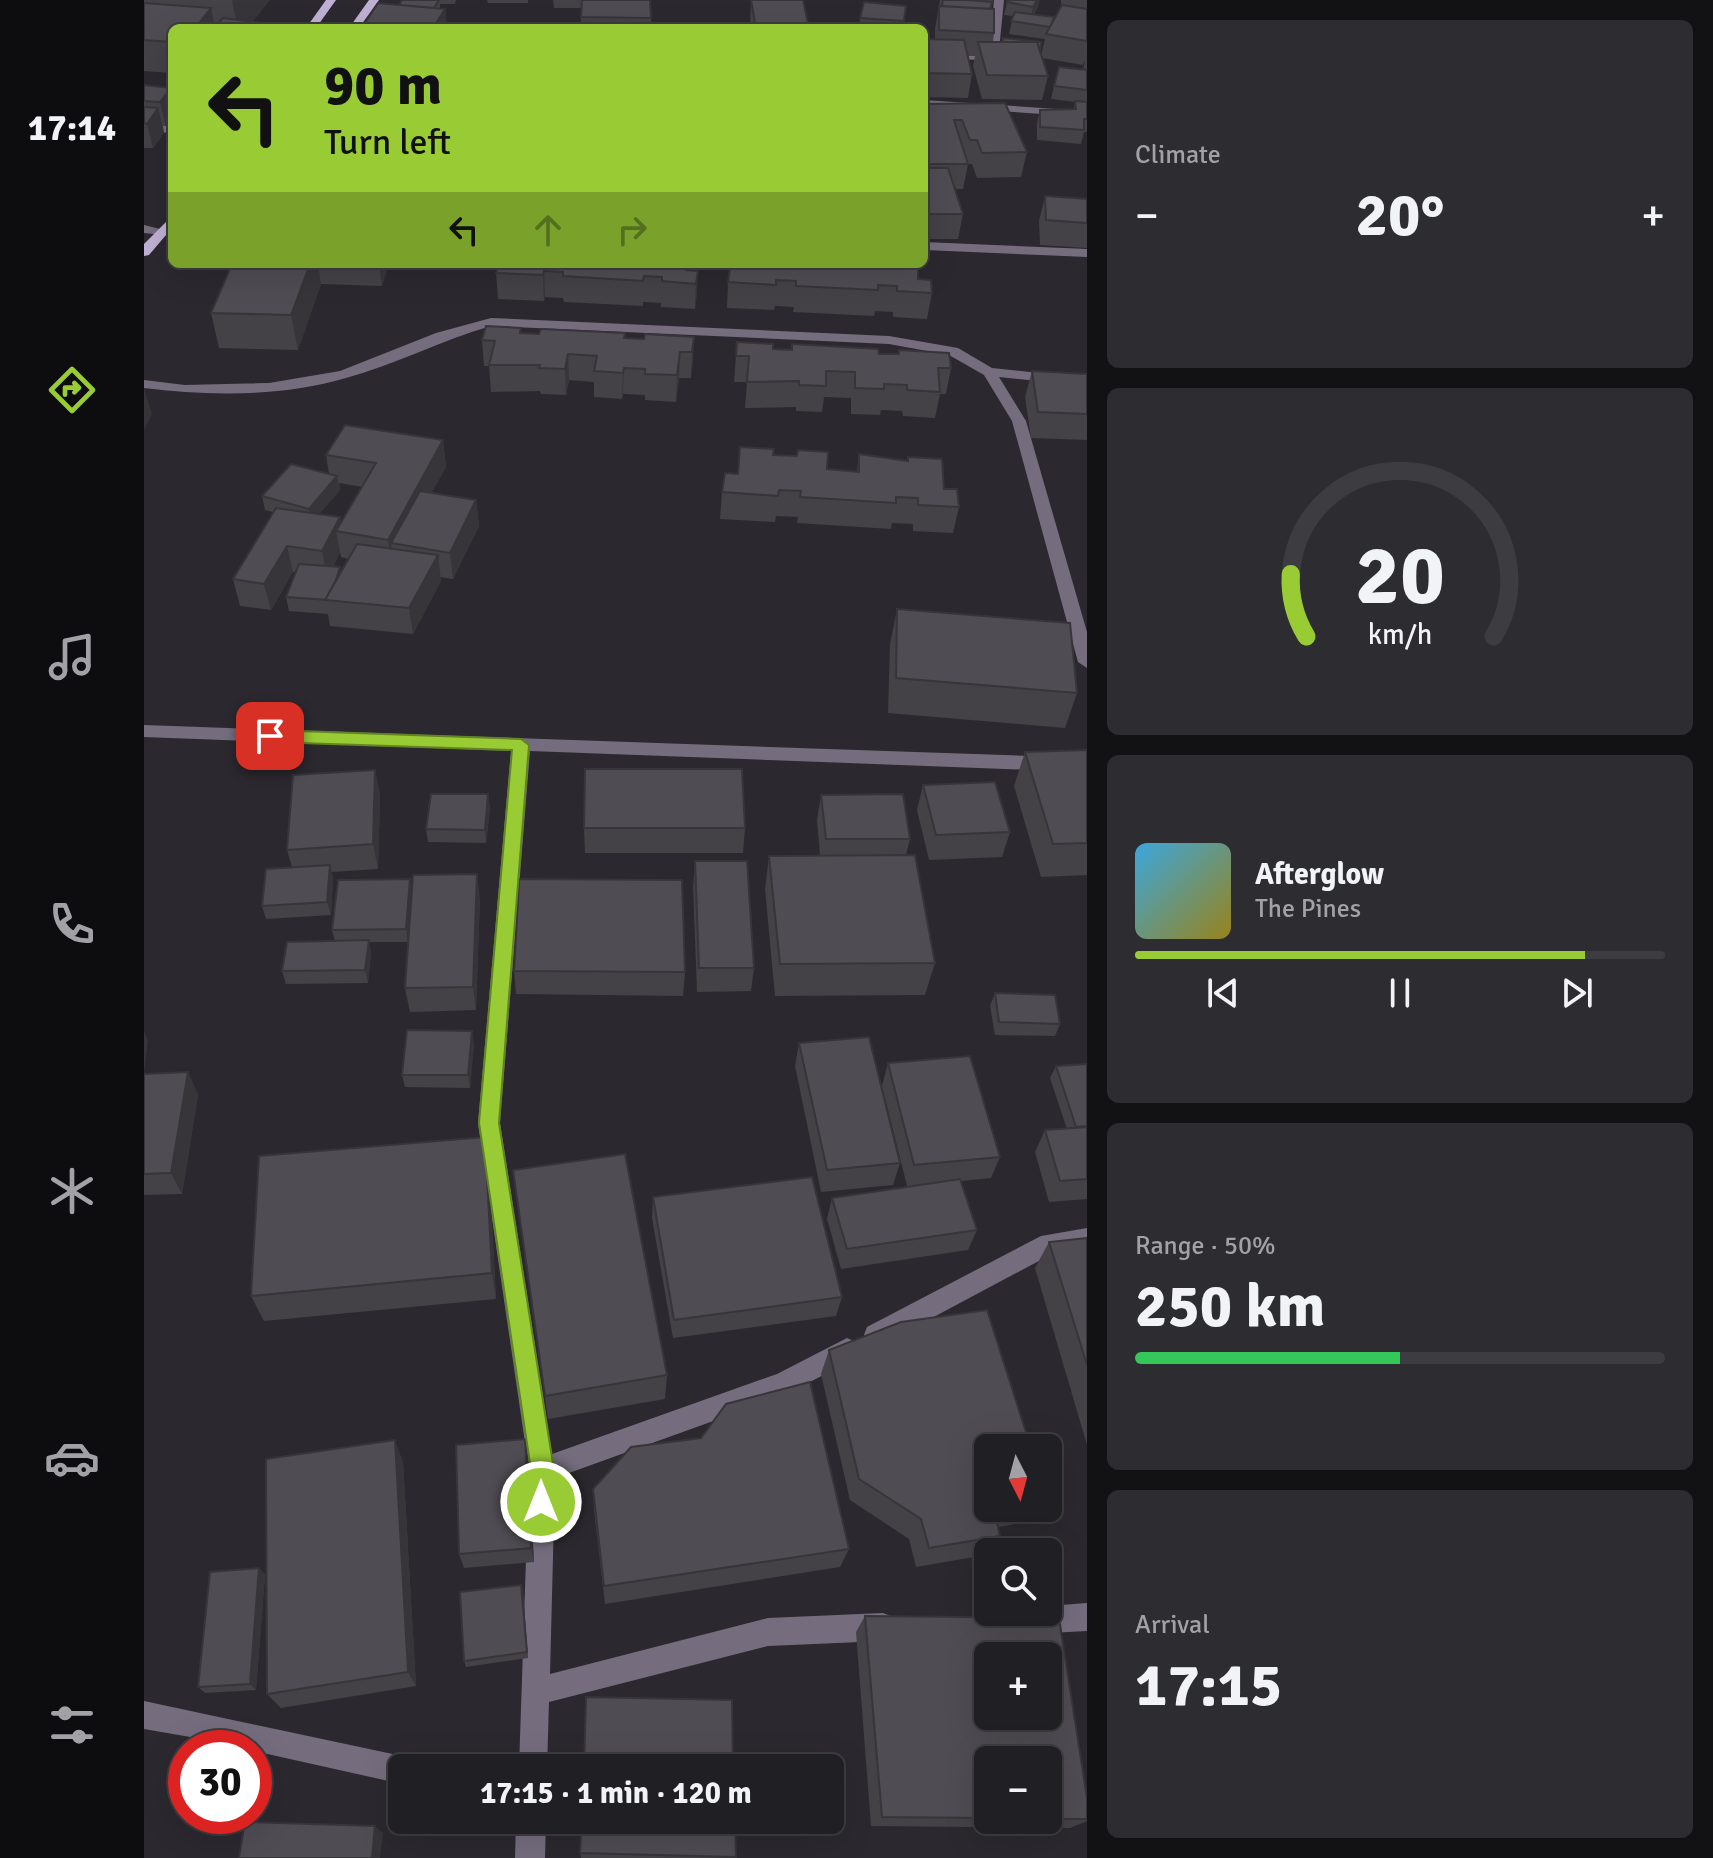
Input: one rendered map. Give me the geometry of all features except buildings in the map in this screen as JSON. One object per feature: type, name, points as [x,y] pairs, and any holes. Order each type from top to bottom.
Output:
[{"type":"main road","points":[[314,24],[331,0]]},
{"type":"main road","points":[[357,24],[374,0]]},
{"type":"main road","points":[[144,252],[168,224]]},
{"type":"street","points":[[928,56],[994,58],[999,0]]},
{"type":"street","points":[[928,103],[1087,114]]},
{"type":"street","points":[[144,127],[168,129]]},
{"type":"street","points":[[144,229],[162,231]]},
{"type":"street","points":[[928,246],[1087,253]]},
{"type":"street","points":[[144,384],[185,389],[269,387],[343,375],[441,336],[491,322],[889,340],[953,351],[989,372],[1087,382]]},
{"type":"street","points":[[989,372],[1019,421],[1087,662]]},
{"type":"street","points":[[144,731],[1087,765]]},
{"type":"street","points":[[521,745],[489,1123],[542,1470],[533,1754]]},
{"type":"street","points":[[542,1470],[783,1384],[1049,1244],[1087,1239]]},
{"type":"street","points":[[1062,1618],[1087,1617]]},
{"type":"street","points":[[535,1692],[768,1632],[912,1625]]},
{"type":"street","points":[[144,1715],[388,1767]]},
{"type":"street","points":[[530,1858],[531,1834]]},
{"type":"route","points":[[270,736],[521,745],[489,1123],[542,1470],[541,1502]]}]
